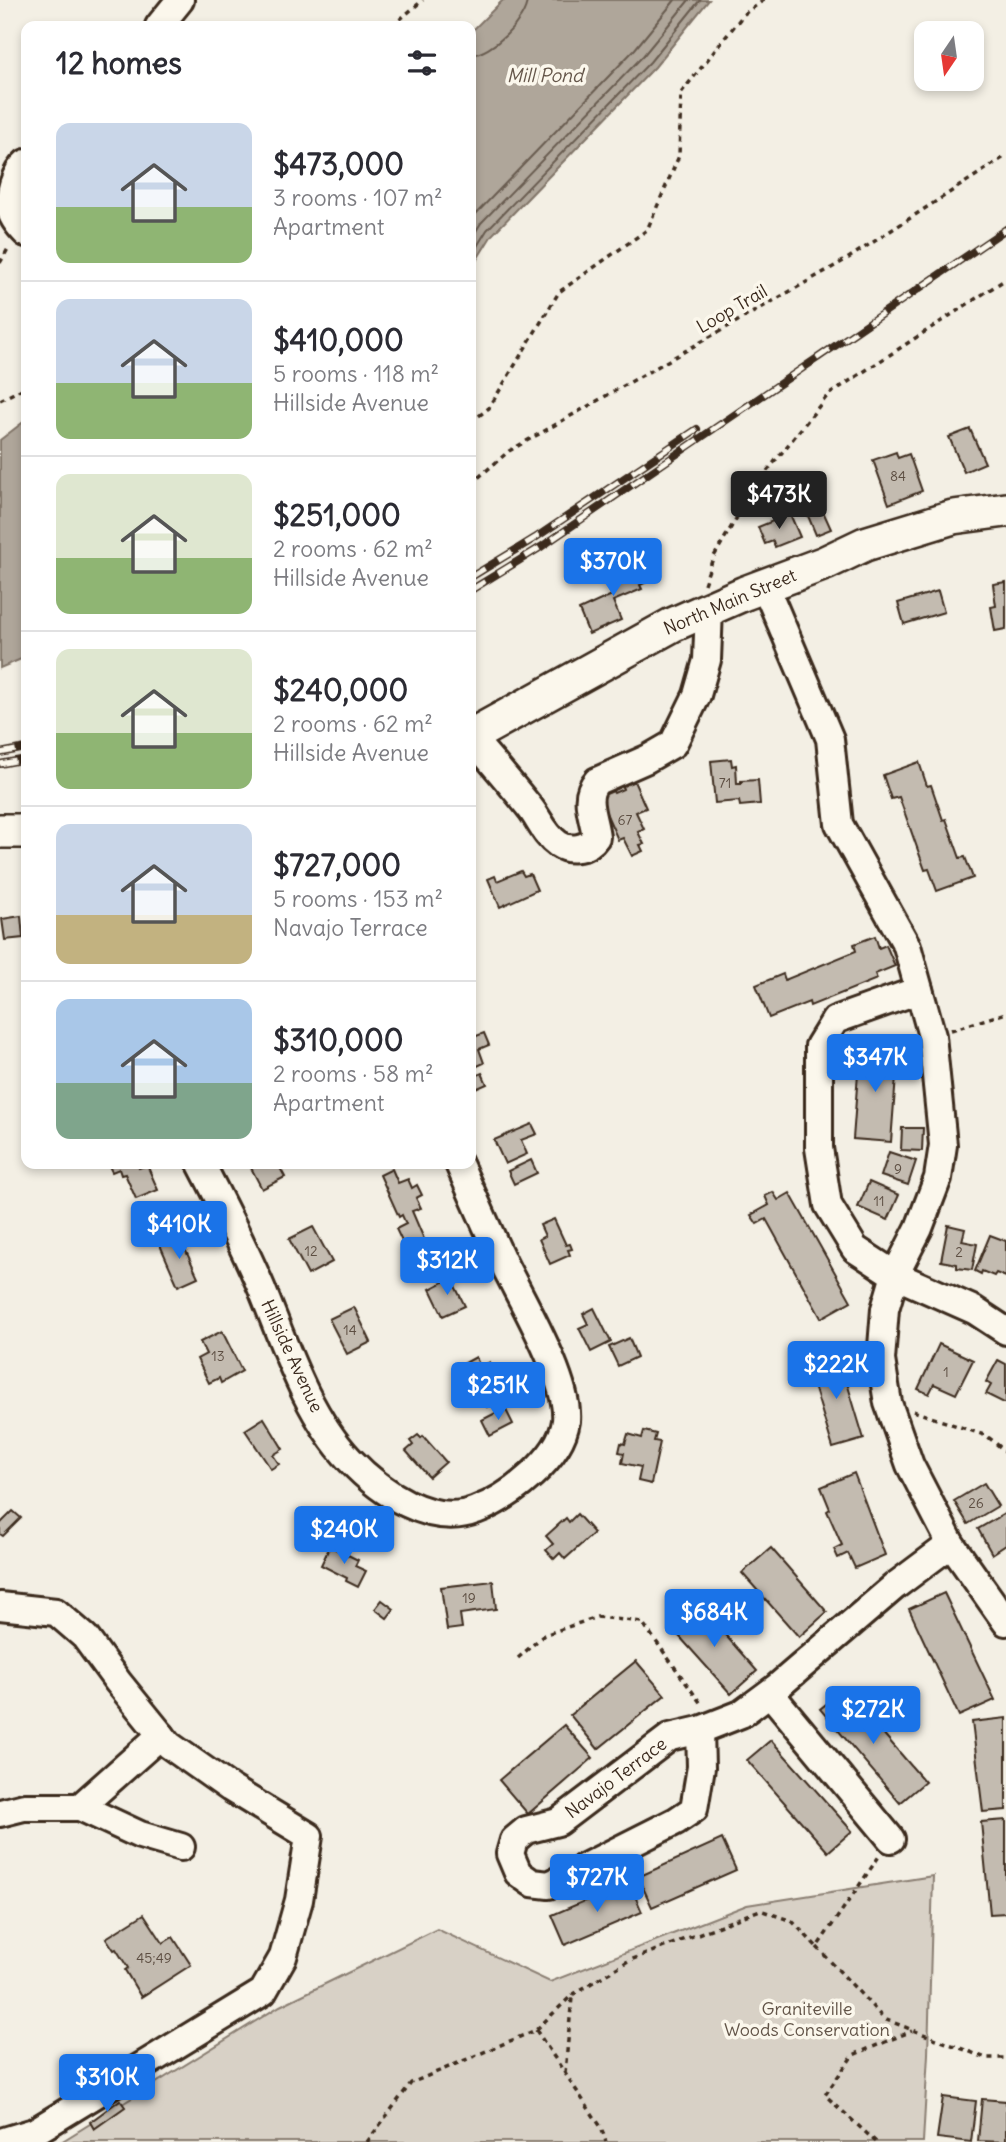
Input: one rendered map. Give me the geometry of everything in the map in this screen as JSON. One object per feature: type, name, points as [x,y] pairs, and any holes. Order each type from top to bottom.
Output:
[{"type":"main road","name":"North Main Street","points":[[476,733],[672,625],[701,612],[825,563],[865,544],[953,517],[1006,510]]},
{"type":"main road","points":[[0,831],[21,831]]},
{"type":"street","points":[[163,21],[180,0]]},
{"type":"street","points":[[21,167],[18,169],[10,212],[21,226]]},
{"type":"street","points":[[765,586],[830,739],[839,824],[907,946],[932,1036],[943,1145],[937,1178],[919,1228],[895,1275],[885,1309],[881,1360],[888,1403],[910,1465],[951,1544],[1006,1622]]},
{"type":"street","points":[[476,742],[532,811],[548,836],[560,846],[579,848],[591,845],[596,837],[588,797],[591,787],[597,781],[647,759],[673,744],[697,695],[707,660],[701,612]]},
{"type":"street","points":[[919,990],[835,1020],[819,1046],[819,1148],[828,1205],[855,1249],[895,1275],[974,1310],[1006,1331]]},
{"type":"street","name":"Hillside Avenue","points":[[203,1169],[253,1271],[296,1371],[321,1420],[348,1458],[367,1477],[420,1509],[433,1513],[464,1514],[502,1497],[537,1470],[564,1432],[566,1417],[564,1396],[550,1356],[460,1169]]},
{"type":"street","name":"Navajo Terrace","points":[[708,1727],[694,1809],[676,1821],[549,1885],[532,1883],[518,1873],[510,1854],[513,1840],[526,1830],[558,1822],[670,1737],[708,1727],[741,1714],[770,1693],[895,1586],[951,1544]]},
{"type":"street","points":[[0,1606],[56,1612],[85,1637],[169,1745],[230,1788],[309,1836],[299,1900],[283,1957],[263,1992],[34,2132],[1,2142]]},
{"type":"street","points":[[770,1693],[891,1839]]},
{"type":"street","points":[[80,1807],[161,1735]]},
{"type":"street","points":[[0,1813],[24,1807],[80,1807],[140,1835],[181,1847]]},
{"type":"path","points":[[398,21],[423,0]]},
{"type":"path","points":[[476,418],[489,408],[559,292],[647,230],[679,156],[681,93],[744,14],[764,0]]},
{"type":"path","name":"Loop Trail","points":[[476,480],[509,451],[847,259],[1006,156]]},
{"type":"path","points":[[701,612],[713,558],[757,485],[828,396],[1006,279]]},
{"type":"path","points":[[0,400],[21,390]]},
{"type":"path","points":[[932,1036],[1006,1013]]},
{"type":"path","points":[[888,1403],[987,1436],[1006,1452]]},
{"type":"path","points":[[519,1658],[544,1635],[597,1617],[642,1622],[708,1727]]},
{"type":"path","points":[[817,1947],[891,1839]]},
{"type":"path","points":[[367,2142],[411,2083],[536,2030],[572,1995],[628,1961],[760,1910],[792,1921],[884,2019],[986,2058],[1006,2058]]},
{"type":"path","points":[[565,2074],[572,1995]]},
{"type":"path","points":[[536,2030],[601,2127],[606,2142]]},
{"type":"path","points":[[876,2142],[825,2095],[853,2055],[914,2031]]},
{"type":"green space","name":"Graniteville Woods Conservation","points":[[933,1876],[923,2142],[61,2142],[280,2006],[437,1929],[550,1982],[747,1905]]},
{"type":"water","name":"Mill Pond","points":[[503,0],[709,0],[655,67],[492,235],[476,261],[476,27]]},
{"type":"water","points":[[21,424],[21,659],[0,668],[0,440]]},
{"type":"building","points":[[970,429],[985,463],[964,472],[949,437]]},
{"type":"building","points":[[896,452],[898,458],[909,454],[922,491],[889,504],[873,460]]},
{"type":"building","points":[[817,498],[831,529],[816,535],[803,504]]},
{"type":"building","points":[[790,514],[800,537],[775,547],[773,541],[765,544],[758,527]]},
{"type":"building","points":[[638,562],[647,582],[640,585],[642,589],[613,601],[621,620],[589,634],[579,610],[612,595],[604,577]]},
{"type":"building","points":[[1006,582],[1006,629],[995,631],[991,607],[996,606],[993,584]]},
{"type":"building","points":[[938,591],[944,612],[904,624],[898,603]]},
{"type":"building","points":[[731,759],[732,766],[736,765],[737,784],[741,784],[741,781],[758,780],[760,804],[740,806],[739,801],[715,803],[711,761]]},
{"type":"building","points":[[919,762],[927,786],[931,785],[943,820],[946,819],[960,858],[965,857],[973,878],[937,891],[929,869],[925,870],[899,797],[891,799],[883,775]]},
{"type":"building","points":[[634,781],[646,808],[636,812],[644,829],[638,832],[644,844],[640,845],[643,851],[632,856],[623,838],[618,840],[599,797],[623,789],[622,786]]},
{"type":"building","points":[[521,871],[524,876],[530,874],[537,890],[500,907],[488,879],[495,876],[497,881]]},
{"type":"building","points":[[21,916],[21,938],[5,940],[2,919]]},
{"type":"building","points":[[875,936],[879,948],[886,945],[895,966],[875,974],[877,979],[810,1006],[809,1002],[769,1018],[756,985],[783,974],[785,980],[856,951],[854,944]]},
{"type":"building","points":[[484,1033],[489,1045],[479,1049],[484,1063],[476,1067],[476,1036]]},
{"type":"building","points":[[864,1042],[876,1043],[875,1049],[898,1050],[891,1142],[853,1139],[860,1047],[864,1048]]},
{"type":"building","points":[[482,1073],[487,1084],[476,1089],[476,1076]]},
{"type":"building","points":[[532,1124],[537,1134],[521,1140],[527,1154],[505,1164],[494,1140]]},
{"type":"building","points":[[902,1128],[923,1128],[922,1151],[901,1150]]},
{"type":"building","points":[[889,1152],[916,1161],[908,1185],[881,1176]]},
{"type":"building","points":[[531,1160],[537,1173],[514,1184],[508,1171]]},
{"type":"building","points":[[119,1169],[149,1169],[158,1190],[136,1199],[125,1174],[121,1175]]},
{"type":"building","points":[[252,1169],[281,1169],[285,1177],[262,1189]]},
{"type":"building","points":[[392,1169],[398,1183],[408,1179],[412,1188],[417,1185],[422,1195],[416,1198],[421,1208],[412,1211],[424,1239],[405,1248],[396,1229],[406,1224],[402,1215],[399,1217],[380,1175]]},
{"type":"building","points":[[869,1182],[899,1195],[888,1220],[858,1207]]},
{"type":"building","points":[[773,1192],[778,1200],[790,1193],[851,1301],[821,1318],[766,1219],[757,1224],[751,1215],[769,1205],[765,1196]]},
{"type":"building","points":[[554,1219],[566,1245],[570,1244],[572,1249],[568,1250],[570,1255],[550,1264],[539,1239],[545,1236],[540,1225]]},
{"type":"building","points":[[948,1225],[965,1229],[962,1241],[977,1244],[972,1270],[957,1268],[957,1264],[941,1261]]},
{"type":"building","points":[[313,1227],[332,1262],[308,1275],[289,1239]]},
{"type":"building","points":[[990,1235],[1006,1241],[1006,1277],[975,1271]]},
{"type":"building","points":[[179,1236],[198,1277],[178,1286],[160,1245]]},
{"type":"building","points":[[451,1278],[465,1306],[443,1316],[430,1289]]},
{"type":"building","points":[[354,1307],[371,1342],[347,1354],[329,1319]]},
{"type":"building","points":[[594,1308],[611,1342],[591,1352],[579,1328],[588,1324],[583,1314]]},
{"type":"building","points":[[222,1331],[242,1371],[221,1383],[219,1378],[209,1383],[197,1359],[206,1354],[200,1342]]},
{"type":"building","points":[[629,1338],[637,1357],[618,1366],[609,1347]]},
{"type":"building","points":[[939,1344],[973,1360],[956,1394],[934,1384],[929,1394],[918,1389]]},
{"type":"building","points":[[838,1353],[864,1439],[833,1448],[807,1363]]},
{"type":"building","points":[[476,1357],[480,1367],[490,1362],[504,1390],[502,1392],[505,1399],[487,1407],[465,1363]]},
{"type":"building","points":[[998,1360],[1006,1364],[1006,1404],[986,1394],[991,1385],[986,1382]]},
{"type":"building","points":[[505,1408],[513,1424],[490,1436],[482,1420]]},
{"type":"building","points":[[264,1418],[283,1449],[273,1455],[279,1464],[271,1469],[245,1430]]},
{"type":"building","points":[[644,1431],[656,1434],[654,1441],[660,1442],[651,1484],[638,1481],[641,1467],[622,1463],[624,1453],[619,1452],[621,1443],[625,1444],[628,1434],[642,1438]]},
{"type":"building","points":[[418,1435],[421,1438],[423,1436],[446,1462],[429,1477],[406,1451],[413,1445],[410,1441]]},
{"type":"building","points":[[854,1473],[885,1555],[855,1568],[848,1553],[838,1558],[834,1549],[842,1545],[827,1511],[830,1509],[821,1487]]},
{"type":"building","points":[[984,1483],[998,1506],[968,1524],[954,1501]]},
{"type":"building","points":[[13,1511],[21,1518],[3,1536],[0,1534],[0,1524]]},
{"type":"building","points":[[1006,1513],[1006,1545],[992,1554],[978,1529]]},
{"type":"building","points":[[577,1514],[594,1533],[565,1559],[560,1553],[554,1559],[546,1550],[553,1544],[546,1536],[566,1518],[569,1522]]},
{"type":"building","points":[[330,1546],[358,1560],[355,1566],[366,1571],[358,1587],[346,1581],[347,1578],[321,1565]]},
{"type":"building","points":[[771,1548],[827,1612],[799,1637],[742,1573]]},
{"type":"building","points":[[493,1581],[496,1609],[460,1614],[462,1628],[447,1630],[441,1587]]},
{"type":"building","points":[[944,1593],[995,1700],[959,1716],[909,1609]]},
{"type":"building","points":[[382,1600],[394,1609],[387,1618],[375,1609]]},
{"type":"building","points":[[698,1604],[757,1671],[731,1694],[671,1627]]},
{"type":"building","points":[[636,1661],[665,1695],[598,1749],[570,1715]]},
{"type":"building","points":[[845,1689],[925,1782],[900,1803],[820,1709]]},
{"type":"building","points":[[1006,1718],[1006,1810],[983,1812],[972,1722]]},
{"type":"building","points":[[564,1725],[593,1758],[528,1814],[499,1780]]},
{"type":"building","points":[[771,1740],[852,1831],[828,1852],[747,1760]]},
{"type":"building","points":[[1006,1820],[1006,1913],[990,1914],[981,1822]]},
{"type":"building","points":[[722,1839],[736,1870],[652,1907],[638,1877]]},
{"type":"building","points":[[629,1882],[642,1912],[565,1945],[552,1915]]},
{"type":"building","points":[[144,1914],[163,1943],[173,1937],[191,1965],[141,1997],[125,1970],[128,1968],[106,1938]]},
{"type":"building","points":[[943,2097],[976,2101],[971,2142],[937,2138]]},
{"type":"building","points":[[982,2099],[1006,2101],[1006,2142],[978,2141]]},
{"type":"building","points":[[120,2100],[125,2107],[94,2129],[90,2122]]},
{"type":"railway","points":[[476,587],[541,547],[1006,229]]},
{"type":"railway","points":[[476,574],[535,538],[697,429]]},
{"type":"railway","points":[[0,753],[21,749]]},
{"type":"railway","points":[[0,764],[21,760]]}]
